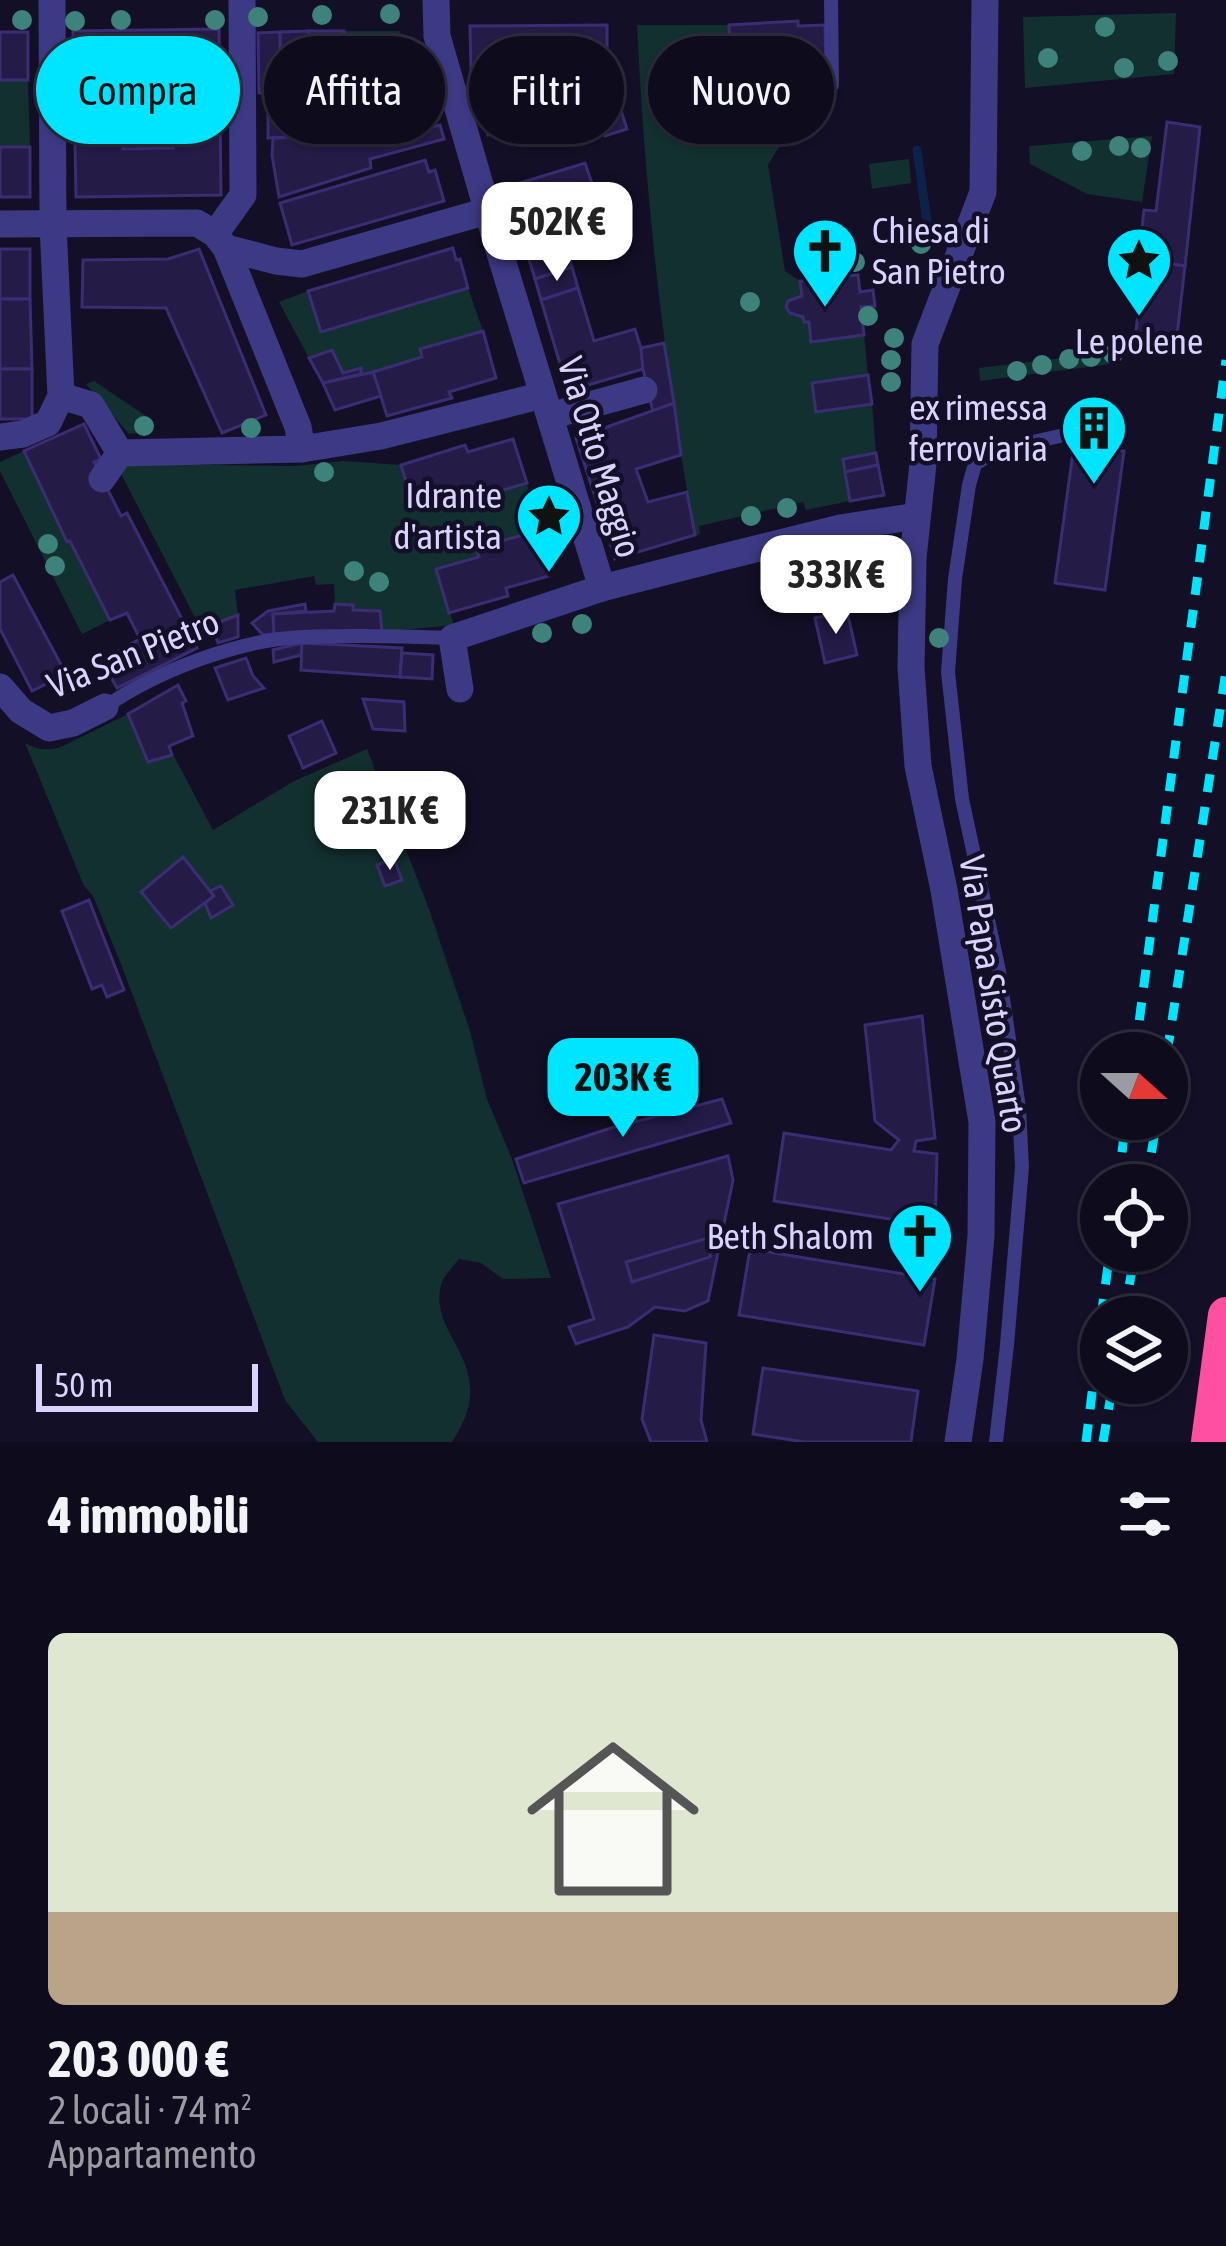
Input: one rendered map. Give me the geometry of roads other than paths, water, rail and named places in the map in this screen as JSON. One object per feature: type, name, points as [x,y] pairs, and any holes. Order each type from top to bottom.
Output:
[{"type":"highway","points":[[1209,1442],[1226,1315]]},
{"type":"street","points":[[11,436],[48,423],[61,395],[53,225],[52,0]]},
{"type":"street","points":[[242,0],[243,195],[221,241],[298,427],[320,452]]},
{"type":"street","name":"Via Otto Maggio","points":[[436,0],[437,36],[602,588]]},
{"type":"street","name":"Via Papa Sisto Quarto","points":[[958,1442],[979,1257],[982,1122],[944,890],[918,766],[911,667],[913,558],[923,464],[925,344],[983,192],[986,0]]},
{"type":"street","points":[[0,224],[196,224],[221,241],[276,261],[302,264],[487,211]]},
{"type":"street","points":[[120,453],[320,452],[381,436],[644,390]]},
{"type":"street","points":[[61,395],[91,405],[120,453]]},
{"type":"street","points":[[102,479],[120,453]]},
{"type":"street","name":"Via San Pietro","points":[[452,638],[602,588],[819,533],[917,516]]},
{"type":"street","points":[[878,522],[913,558]]},
{"type":"street","points":[[452,638],[460,688]]},
{"type":"street","name":"Via San Pietro","points":[[0,687],[20,711],[50,728],[105,707]]},
{"type":"lane","points":[[831,0],[831,36]]},
{"type":"lane","points":[[996,1442],[1022,1167],[995,952],[962,799],[948,672],[955,579],[975,464],[998,450],[1064,435]]},
{"type":"lane","name":"Via San Pietro","points":[[105,707],[179,668],[239,648],[302,637],[452,638]]},
{"type":"waterway","points":[[917,150],[927,222]]},
{"type":"railway","points":[[1138,1032],[1226,360]]},
{"type":"railway","points":[[1170,1032],[1226,671]]},
{"type":"railway","points":[[1121,1164],[1123,1140]]},
{"type":"railway","points":[[1150,1164],[1154,1140]]},
{"type":"railway","points":[[1104,1296],[1107,1272]]},
{"type":"railway","points":[[1128,1296],[1132,1272]]},
{"type":"railway","points":[[1086,1442],[1091,1404]]},
{"type":"railway","points":[[1103,1442],[1109,1404]]},
{"type":"place","name":"Chiesa di San Pietro","points":[[825,310]]},
{"type":"place","name":"Le polene","points":[[1139,319]]},
{"type":"place","name":"ex rimessa ferroviaria","points":[[1094,487]]},
{"type":"place","name":"Idrante d'artista","points":[[549,575]]},
{"type":"place","name":"Beth Shalom","points":[[920,1295]]}]
